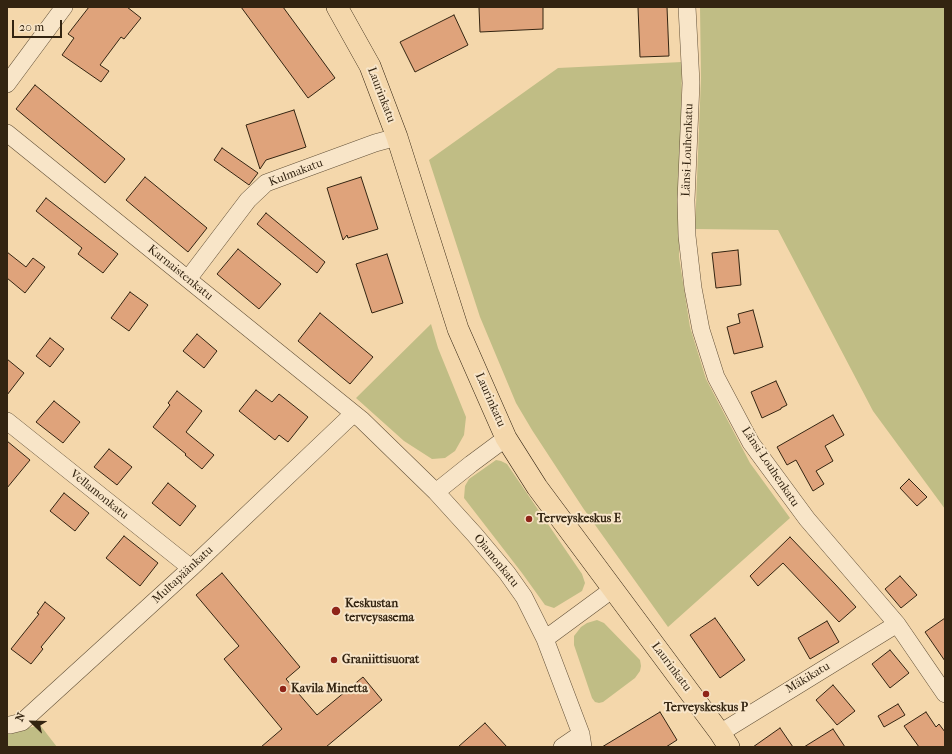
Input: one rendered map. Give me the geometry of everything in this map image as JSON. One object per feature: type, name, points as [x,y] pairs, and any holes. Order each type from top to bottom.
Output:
[{"type":"main road","name":"Laurinkatu","points":[[337,7],[370,66],[397,137],[458,329],[506,438],[537,486],[724,740]]},
{"type":"street","points":[[7,84],[64,7]]},
{"type":"street","name":"Länsi-Louhenkatu","points":[[687,7],[691,83],[686,200],[687,236],[693,288],[701,330],[716,377],[751,443],[807,520],[897,624],[945,694]]},
{"type":"street","name":"Karnaistenkatu","points":[[7,133],[352,414]]},
{"type":"street","name":"Kulmakatu","points":[[188,279],[248,200],[266,183],[397,137]]},
{"type":"street","name":"Ojamonkatu","points":[[352,414],[362,420],[436,492],[507,573],[524,597],[545,639],[582,740]]},
{"type":"street","name":"Multapäänkatu","points":[[7,725],[10,726],[22,722],[191,568],[352,414]]},
{"type":"street","name":"Vellamonkatu","points":[[7,421],[191,568]]},
{"type":"street","points":[[436,492],[506,438]]},
{"type":"street","points":[[545,639],[613,589]]},
{"type":"street","name":"Mäkikatu","points":[[724,740],[897,624]]},
{"type":"street","points":[[562,747],[582,740]]},
{"type":"shaded area","points":[[700,7],[945,7],[945,509],[873,411],[778,230],[695,229],[701,78]]},
{"type":"shaded area","points":[[682,62],[679,257],[690,327],[706,379],[750,463],[790,518],[668,627],[583,508],[516,403],[480,317],[429,160],[558,68]]},
{"type":"shaded area","points":[[431,324],[438,348],[466,417],[464,435],[455,451],[445,458],[432,459],[404,441],[356,398]]},
{"type":"shaded area","points":[[496,460],[507,464],[582,574],[585,583],[582,591],[554,608],[545,605],[464,498],[465,486],[469,479]]},
{"type":"shaded area","points":[[597,620],[604,623],[640,660],[641,666],[640,671],[635,678],[603,702],[599,703],[595,702],[592,698],[574,645],[574,636],[581,627],[587,623]]},
{"type":"shaded area","points":[[40,725],[57,747],[7,747],[7,732]]},
{"type":"building","points":[[89,7],[127,7],[141,18],[124,39],[121,37],[100,65],[109,71],[101,82],[62,55],[74,38],[68,34]]},
{"type":"building","points":[[241,7],[283,7],[335,78],[308,98]]},
{"type":"building","points":[[479,7],[543,7],[543,29],[480,32]]},
{"type":"building","points":[[638,7],[667,7],[669,56],[640,57]]},
{"type":"building","points":[[454,15],[468,45],[415,72],[400,42]]},
{"type":"building","points":[[35,85],[125,159],[105,183],[16,109]]},
{"type":"building","points":[[294,110],[306,147],[266,160],[260,169],[246,125]]},
{"type":"building","points":[[222,148],[258,173],[249,185],[214,160]]},
{"type":"building","points":[[145,177],[207,228],[188,252],[126,200]]},
{"type":"building","points":[[361,177],[378,229],[348,238],[347,235],[343,240],[327,188]]},
{"type":"building","points":[[46,198],[118,254],[103,273],[78,254],[82,248],[36,211]]},
{"type":"building","points":[[266,213],[325,262],[317,273],[257,224]]},
{"type":"building","points":[[238,249],[281,284],[259,309],[217,274]]},
{"type":"building","points":[[738,250],[741,285],[716,288],[712,253]]},
{"type":"building","points":[[7,252],[26,267],[33,258],[45,267],[25,293],[7,278]]},
{"type":"building","points":[[387,254],[403,303],[372,313],[356,264]]},
{"type":"building","points":[[130,292],[148,305],[129,331],[111,318]]},
{"type":"building","points":[[753,310],[763,347],[734,354],[727,327],[740,323],[738,314]]},
{"type":"building","points":[[320,313],[373,357],[350,384],[298,341]]},
{"type":"building","points":[[197,334],[217,351],[204,368],[183,351]]},
{"type":"building","points":[[50,338],[64,349],[50,367],[36,356]]},
{"type":"building","points":[[7,359],[24,373],[7,395]]},
{"type":"building","points":[[776,381],[787,405],[762,418],[751,392]]},
{"type":"building","points":[[256,390],[272,402],[279,394],[308,417],[288,442],[279,435],[275,440],[239,411]]},
{"type":"building","points":[[177,391],[202,411],[186,432],[214,455],[202,469],[153,427],[170,405],[168,403]]},
{"type":"building","points":[[54,401],[80,422],[63,443],[36,422]]},
{"type":"building","points":[[833,415],[844,435],[825,446],[833,461],[816,471],[824,484],[813,491],[796,460],[787,465],[777,447]]},
{"type":"building","points":[[7,441],[30,460],[7,488]]},
{"type":"building","points":[[109,449],[132,467],[117,485],[94,467]]},
{"type":"building","points":[[909,479],[927,497],[917,506],[900,488]]},
{"type":"building","points":[[168,483],[196,506],[180,526],[152,503]]},
{"type":"building","points":[[64,493],[89,513],[75,531],[50,511]]},
{"type":"building","points":[[124,536],[158,563],[140,586],[106,558]]},
{"type":"building","points":[[790,537],[856,607],[839,622],[783,563],[758,586],[750,576]]},
{"type":"building","points":[[222,573],[300,667],[286,679],[317,715],[363,677],[382,700],[326,747],[261,747],[282,729],[224,659],[239,646],[196,595]]},
{"type":"building","points":[[900,576],[917,595],[901,608],[885,589]]},
{"type":"building","points":[[45,602],[65,618],[41,647],[43,649],[31,664],[11,649],[39,614],[37,613]]},
{"type":"building","points":[[715,618],[745,660],[720,678],[690,635]]},
{"type":"building","points":[[945,618],[945,661],[925,632]]},
{"type":"building","points":[[827,621],[839,642],[810,659],[798,638]]},
{"type":"building","points":[[890,650],[909,673],[890,688],[872,664]]},
{"type":"building","points":[[833,685],[855,711],[837,725],[816,700]]},
{"type":"building","points":[[898,704],[905,715],[884,727],[878,716]]},
{"type":"building","points":[[660,712],[677,740],[666,747],[602,747]]},
{"type":"building","points":[[926,712],[936,727],[939,724],[945,732],[945,747],[919,747],[904,726]]},
{"type":"building","points":[[485,723],[507,747],[458,747]]},
{"type":"building","points":[[780,728],[793,747],[753,747]]},
{"type":"building","points":[[833,729],[845,747],[804,747]]},
{"type":"place","name":"Terveyskeskus E","points":[[529,519]]},
{"type":"place","name":"Keskustan terveysasema","points":[[336,611]]},
{"type":"place","name":"Graniittisuorat","points":[[334,660]]},
{"type":"place","name":"Kavila Minetta","points":[[283,689]]},
{"type":"place","name":"Terveyskeskus P","points":[[706,694]]}]
